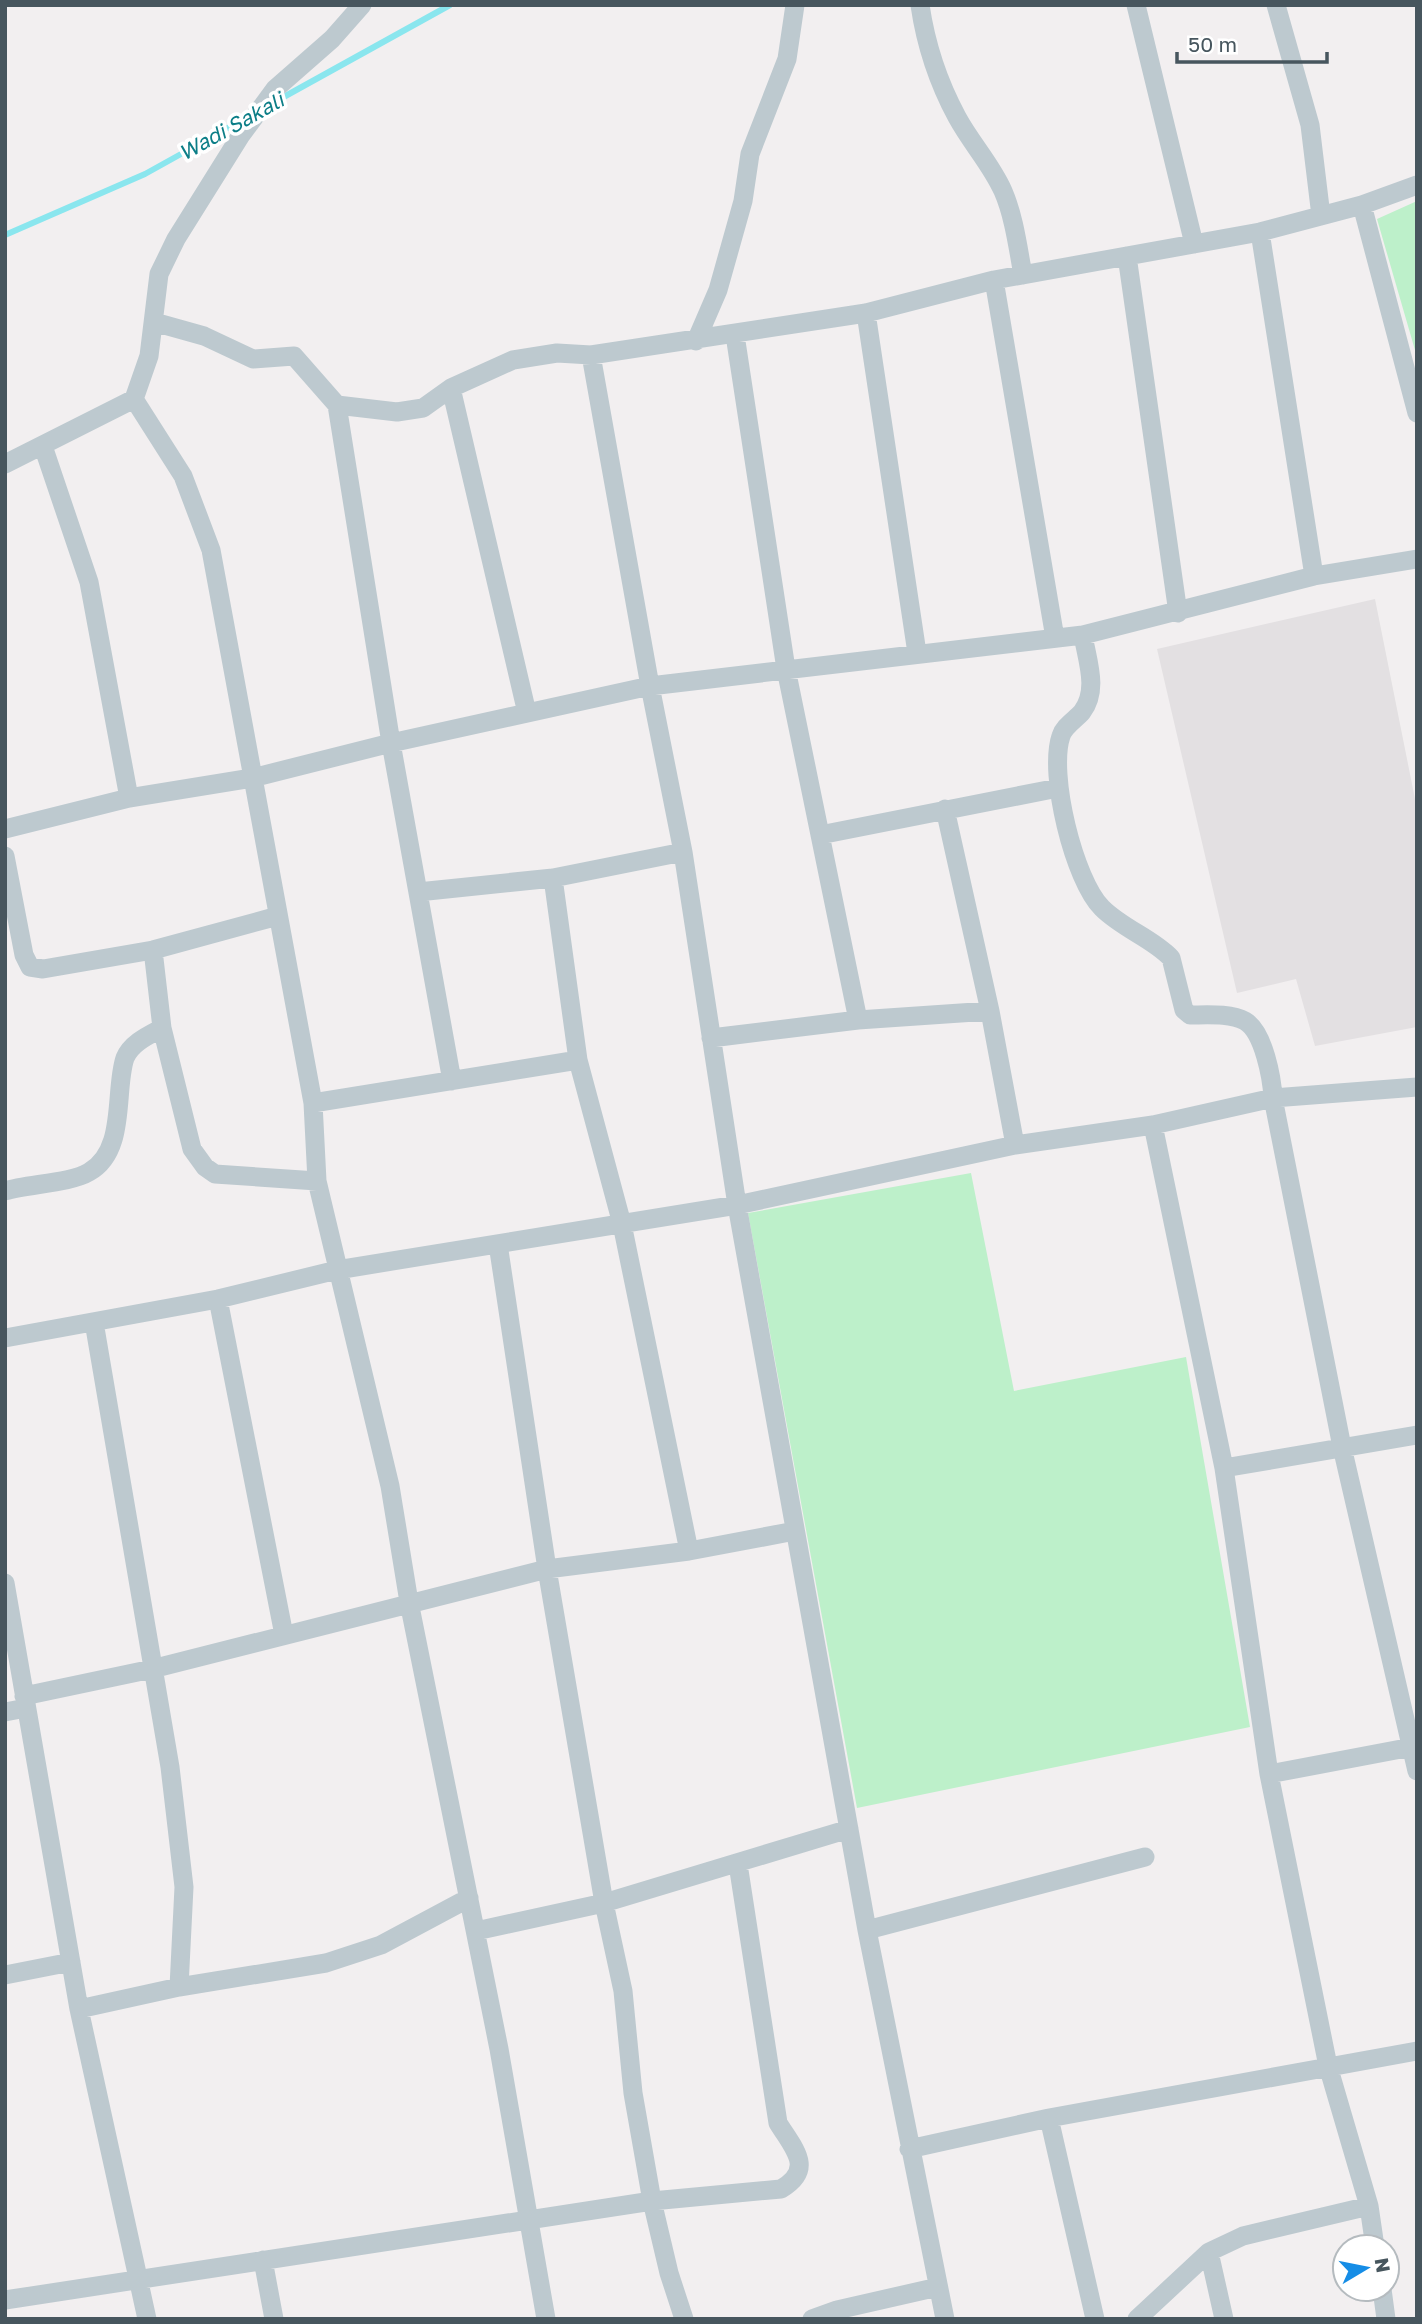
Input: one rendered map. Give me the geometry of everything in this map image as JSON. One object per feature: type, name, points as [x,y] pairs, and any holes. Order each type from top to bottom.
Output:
[{"type":"street","points":[[5,464],[134,399],[149,356],[156,289],[165,259],[241,135],[275,89],[332,39],[362,5]]},
{"type":"street","points":[[696,341],[718,290],[743,201],[750,155],[787,59],[795,5]]},
{"type":"street","points":[[920,5],[923,34],[943,86],[958,119],[978,146],[1005,195],[1023,275]]},
{"type":"street","points":[[1136,5],[1194,244]]},
{"type":"street","points":[[1276,5],[1310,125],[1321,216]]},
{"type":"street","points":[[337,405],[397,412],[423,408],[452,388],[513,360],[557,353],[591,355],[866,313],[1023,275],[1260,232],[1362,205],[1417,185]]},
{"type":"street","points":[[1362,205],[1417,413]]},
{"type":"street","points":[[1260,232],[1314,576]]},
{"type":"street","points":[[1128,256],[1178,613]]},
{"type":"street","points":[[994,281],[1055,638]]},
{"type":"street","points":[[866,313],[917,653]]},
{"type":"street","points":[[154,322],[204,336],[253,359],[294,356],[337,405],[391,743],[452,1081]]},
{"type":"street","points":[[735,335],[786,669],[858,1020]]},
{"type":"street","points":[[591,355],[650,686],[683,852],[737,1205],[867,1930],[945,2319]]},
{"type":"street","points":[[452,388],[527,713]]},
{"type":"street","points":[[134,399],[183,476],[211,550],[313,1103],[317,1181],[390,1486],[409,1602],[476,1931],[546,2319]]},
{"type":"street","points":[[43,446],[89,582],[129,798]]},
{"type":"street","points":[[5,829],[129,798],[252,778],[391,743],[650,686],[1083,635],[1178,613],[1314,576],[1417,559]]},
{"type":"street","points":[[1083,635],[1092,689],[1089,703],[1061,734],[1058,788],[1081,876],[1089,892],[1122,926],[1171,958],[1184,1010],[1190,1015],[1246,1022],[1254,1030],[1272,1073],[1273,1098],[1342,1447],[1415,1747],[1417,1772]]},
{"type":"street","points":[[820,835],[1058,788]]},
{"type":"street","points":[[945,809],[990,1011],[1014,1145]]},
{"type":"street","points":[[418,892],[553,878],[683,852]]},
{"type":"street","points":[[5,856],[24,955],[30,967],[43,969],[153,950],[278,916]]},
{"type":"street","points":[[553,878],[578,1060],[622,1224],[689,1551]]},
{"type":"street","points":[[153,950],[162,1028],[192,1149],[205,1167],[215,1174],[317,1181]]},
{"type":"street","points":[[711,1038],[858,1020],[990,1011]]},
{"type":"street","points":[[5,1191],[88,1173],[104,1160],[116,1127],[125,1058],[138,1041],[162,1028]]},
{"type":"street","points":[[313,1103],[578,1060]]},
{"type":"street","points":[[5,1338],[218,1299],[337,1270],[737,1205],[1014,1145],[1153,1125],[1273,1098],[1416,1092]]},
{"type":"street","points":[[1153,1125],[1224,1468],[1269,1774],[1328,2066],[1369,2206],[1373,2233]]},
{"type":"street","points":[[498,1244],[547,1569],[604,1903],[623,1991],[633,2093],[652,2201],[669,2273],[684,2319]]},
{"type":"street","points":[[218,1299],[284,1634]]},
{"type":"street","points":[[94,1322],[170,1767],[184,1887],[179,1987]]},
{"type":"street","points":[[1224,1468],[1417,1435]]},
{"type":"street","points":[[5,1712],[25,1702],[547,1569],[689,1551],[796,1531]]},
{"type":"street","points":[[5,1583],[79,2009],[148,2319]]},
{"type":"street","points":[[1269,1774],[1415,1747]]},
{"type":"street","points":[[476,1931],[604,1903],[849,1829]]},
{"type":"street","points":[[867,1930],[1145,1857]]},
{"type":"street","points":[[5,2300],[139,2277],[652,2201],[781,2189],[796,2180],[800,2171],[799,2159],[778,2123],[738,1864]]},
{"type":"street","points":[[79,2009],[179,1987],[326,1964],[381,1945],[469,1898]]},
{"type":"street","points":[[5,1975],[71,1962]]},
{"type":"street","points":[[909,2149],[1049,2118],[1417,2051]]},
{"type":"street","points":[[1049,2118],[1095,2319]]},
{"type":"street","points":[[1137,2319],[1209,2252],[1242,2236],[1369,2206]]},
{"type":"street","points":[[1209,2252],[1224,2319]]},
{"type":"street","points":[[262,2260],[274,2319]]},
{"type":"street","points":[[812,2319],[837,2310],[939,2287]]},
{"type":"shaded area","points":[[1375,599],[1417,809],[1417,1027],[1315,1046],[1296,979],[1237,993],[1157,649]]},
{"type":"green space","points":[[1417,201],[1417,357],[1377,219]]},
{"type":"green space","points":[[971,1173],[1014,1391],[1186,1357],[1250,1727],[857,1808],[748,1213]]},
{"type":"waterway","name":"Wadi Sakali","points":[[271,104],[450,5]]},
{"type":"waterway","name":"Wadi Sakali","points":[[5,235],[145,174],[244,119]]}]
